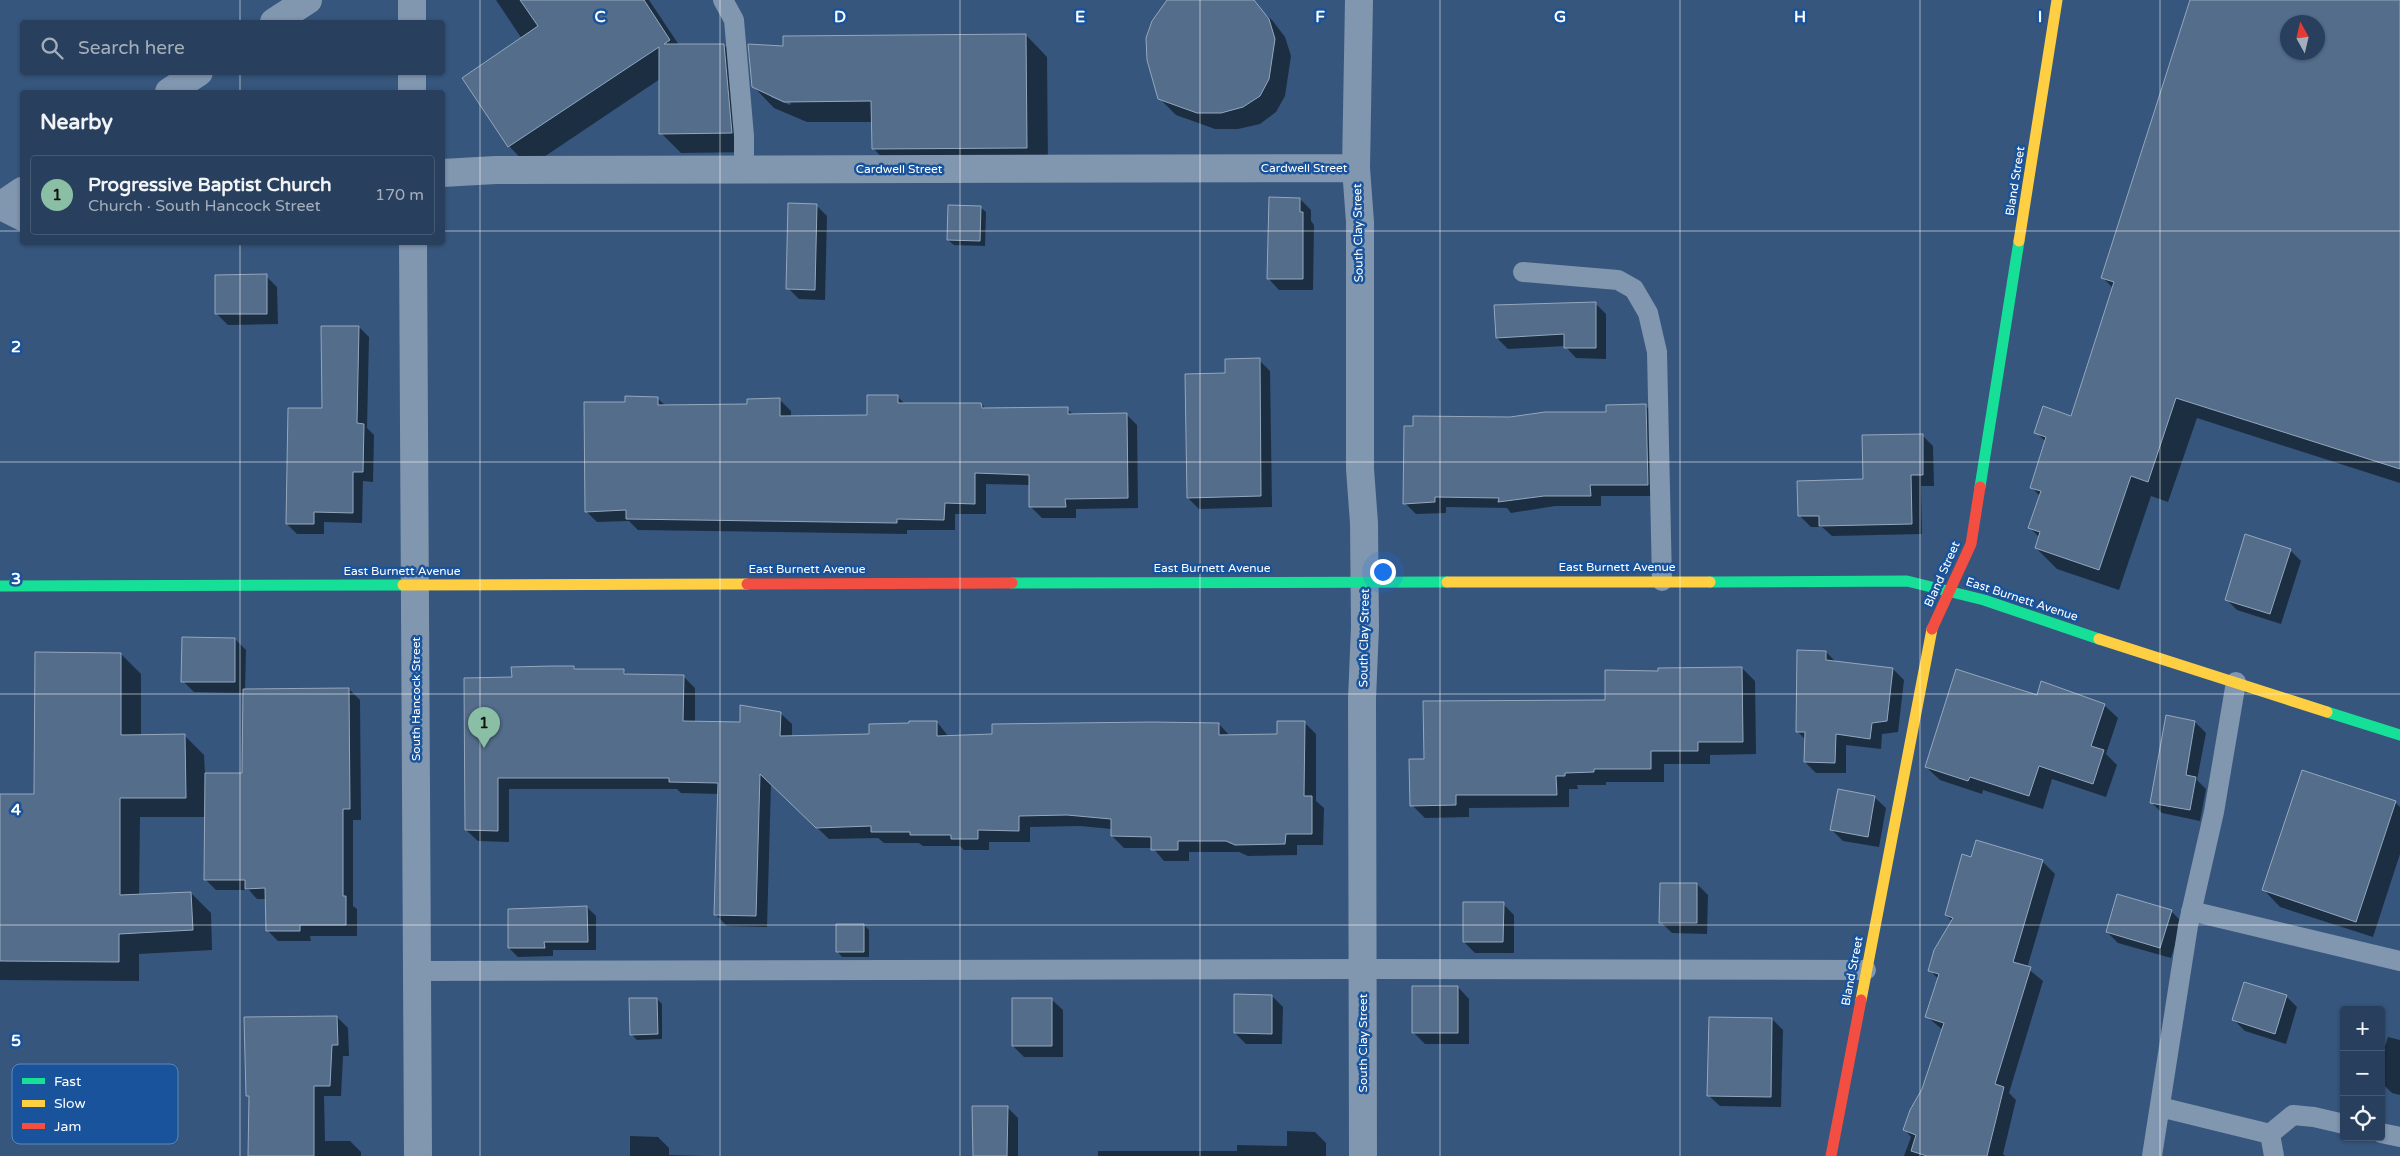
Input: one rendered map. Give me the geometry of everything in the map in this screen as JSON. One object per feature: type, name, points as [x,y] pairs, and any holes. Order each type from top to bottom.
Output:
[{"type":"street","points":[[277,20],[308,0]]},
{"type":"street","points":[[412,0],[412,20]]},
{"type":"street","name":"South Clay Street","points":[[1359,0],[1356,168],[1360,222],[1360,468],[1365,581],[1362,700],[1363,1156]]},
{"type":"street","name":"Bland Street","points":[[1831,1156],[1931,631],[1971,544],[2057,0]]},
{"type":"street","points":[[172,90],[194,75]]},
{"type":"street","points":[[412,75],[412,90]]},
{"type":"street","name":"Cardwell Street","points":[[445,173],[496,170],[1356,168]]},
{"type":"street","points":[[0,206],[20,191]]},
{"type":"street","name":"South Hancock Street","points":[[413,245],[418,1156]]},
{"type":"street","name":"East Burnett Avenue","points":[[0,586],[1907,581],[1950,590],[2400,735]]},
{"type":"lane","points":[[723,0],[734,20],[744,136],[744,169]]},
{"type":"lane","points":[[0,210],[20,220]]},
{"type":"lane","points":[[1523,272],[1618,280],[1634,289],[1648,313],[1657,352],[1662,581]]},
{"type":"lane","points":[[2152,1156],[2192,911],[2214,812],[2236,682]]},
{"type":"lane","points":[[2192,911],[2400,961]]},
{"type":"lane","points":[[417,971],[1866,970]]},
{"type":"lane","points":[[2160,1108],[2270,1134]]},
{"type":"lane","points":[[2270,1134],[2293,1115],[2314,1117],[2340,1123]]},
{"type":"lane","points":[[2270,1134],[2274,1156]]},
{"type":"lane","points":[[2385,1134],[2400,1137]]},
{"type":"building","points":[[520,0],[644,0],[670,40],[664,44],[724,44],[732,133],[659,134],[659,47],[508,147],[462,78],[538,26]]},
{"type":"building","points":[[1167,0],[1254,0],[1269,19],[1275,39],[1269,79],[1260,96],[1243,107],[1221,113],[1197,113],[1158,99],[1147,60],[1146,38],[1152,21]]},
{"type":"building","points":[[2190,0],[2400,0],[2400,469],[2176,398],[2148,482],[2131,476],[2099,570],[2035,548],[2040,532],[2028,528],[2041,491],[2030,488],[2046,437],[2034,433],[2043,406],[2071,416],[2114,282],[2101,278]]},
{"type":"building","points":[[1026,34],[1027,148],[872,149],[871,101],[784,102],[752,87],[748,44],[783,46],[783,36]]},
{"type":"building","points":[[1269,197],[1300,198],[1300,212],[1303,212],[1303,279],[1267,279]]},
{"type":"building","points":[[788,203],[817,204],[815,290],[786,289]]},
{"type":"building","points":[[948,205],[981,206],[980,241],[947,240]]},
{"type":"building","points":[[267,274],[267,314],[215,314],[215,275]]},
{"type":"building","points":[[1596,302],[1596,348],[1564,348],[1564,334],[1496,338],[1494,305]]},
{"type":"building","points":[[321,326],[359,326],[357,423],[364,424],[363,472],[353,472],[353,513],[314,512],[314,524],[286,524],[288,408],[322,408]]},
{"type":"building","points":[[1260,358],[1261,496],[1187,498],[1185,374],[1225,373],[1225,359]]},
{"type":"building","points":[[867,395],[898,395],[898,403],[981,403],[982,408],[1068,407],[1068,414],[1127,413],[1128,498],[1065,499],[1066,507],[1029,507],[1029,475],[975,473],[975,504],[945,503],[944,520],[897,519],[897,523],[626,519],[626,510],[585,512],[584,402],[625,402],[625,396],[658,397],[658,405],[747,404],[747,399],[780,398],[780,416],[867,415]]},
{"type":"building","points":[[1646,404],[1648,485],[1590,485],[1591,496],[1544,496],[1498,502],[1499,498],[1435,497],[1435,502],[1403,504],[1404,426],[1413,426],[1413,416],[1510,417],[1545,412],[1606,412],[1606,405]]},
{"type":"building","points":[[1923,434],[1923,475],[1911,475],[1912,524],[1819,526],[1819,516],[1798,516],[1797,481],[1863,479],[1862,435]]},
{"type":"building","points":[[2245,534],[2291,549],[2270,614],[2225,600]]},
{"type":"building","points":[[182,637],[235,638],[235,682],[181,682]]},
{"type":"building","points":[[1797,650],[1826,651],[1826,660],[1893,668],[1887,721],[1872,723],[1870,739],[1836,734],[1835,763],[1804,762],[1805,732],[1796,732]]},
{"type":"building","points":[[35,652],[121,653],[121,735],[185,734],[186,798],[120,798],[120,895],[191,892],[193,930],[119,934],[119,962],[0,961],[0,794],[34,794]]},
{"type":"building","points":[[574,666],[574,669],[624,669],[624,674],[684,675],[683,721],[740,722],[740,705],[781,712],[780,736],[869,734],[869,724],[909,723],[909,721],[937,721],[937,736],[992,734],[992,724],[1152,722],[1219,723],[1219,735],[1277,734],[1277,721],[1305,721],[1304,796],[1312,796],[1312,834],[1286,834],[1285,844],[1235,845],[1226,841],[1178,841],[1178,850],[1151,850],[1151,837],[1111,836],[1111,819],[1067,815],[1019,816],[1019,831],[978,830],[978,839],[951,839],[951,835],[910,835],[910,832],[871,832],[871,826],[816,828],[760,774],[756,916],[714,915],[718,783],[669,782],[669,778],[498,778],[498,831],[465,830],[464,678],[512,677],[511,667]]},
{"type":"building","points":[[1742,667],[1743,742],[1698,742],[1698,751],[1651,751],[1651,769],[1594,769],[1594,772],[1565,773],[1565,776],[1556,776],[1557,795],[1456,795],[1456,805],[1410,806],[1409,759],[1424,759],[1423,701],[1605,700],[1605,670],[1658,671],[1658,668]]},
{"type":"building","points":[[1956,669],[2037,695],[2041,681],[2105,704],[2091,746],[2104,750],[2093,784],[2039,766],[2029,796],[1970,777],[1968,781],[1925,767]]},
{"type":"building","points":[[349,688],[350,809],[343,809],[343,896],[346,896],[346,925],[300,925],[300,931],[266,931],[265,888],[245,889],[245,880],[204,880],[205,773],[242,773],[243,689]]},
{"type":"building","points":[[2166,715],[2195,721],[2186,775],[2196,777],[2190,810],[2150,803]]},
{"type":"building","points":[[2302,770],[2396,801],[2356,922],[2262,890]]},
{"type":"building","points":[[1838,789],[1875,796],[1868,837],[1830,830]]},
{"type":"building","points":[[1976,840],[2043,860],[2013,962],[2031,967],[1995,1084],[2004,1087],[1987,1156],[1927,1156],[1911,1151],[1916,1135],[1903,1130],[1910,1110],[1922,1089],[1944,1023],[1925,1017],[1939,974],[1928,971],[1934,950],[1953,918],[1945,915],[1962,854],[1971,857]]},
{"type":"building","points":[[1660,883],[1697,883],[1697,923],[1659,923]]},
{"type":"building","points":[[2117,894],[2172,910],[2160,948],[2106,932]]},
{"type":"building","points":[[1463,902],[1504,902],[1503,942],[1463,942]]},
{"type":"building","points":[[587,906],[588,942],[544,942],[545,948],[508,948],[508,909]]},
{"type":"building","points":[[836,924],[864,924],[864,952],[836,952]]},
{"type":"building","points":[[2244,982],[2287,995],[2275,1034],[2232,1020]]},
{"type":"building","points":[[1412,986],[1458,986],[1458,1033],[1412,1033]]},
{"type":"building","points":[[1234,994],[1272,995],[1272,1034],[1234,1033]]},
{"type":"building","points":[[629,998],[657,998],[658,1034],[630,1035]]},
{"type":"building","points":[[1012,998],[1052,998],[1052,1046],[1012,1046]]},
{"type":"building","points":[[337,1016],[338,1045],[332,1045],[330,1086],[314,1086],[314,1156],[248,1156],[249,1096],[246,1096],[244,1017]]},
{"type":"building","points":[[1709,1017],[1772,1018],[1771,1097],[1707,1096]]},
{"type":"building","points":[[972,1106],[1008,1106],[1007,1156],[973,1156]]},
{"type":"traffic: fast","points":[[1980,487],[2019,241]]},
{"type":"traffic: fast","points":[[1710,582],[1907,581],[1984,600],[2099,639]]},
{"type":"traffic: fast","points":[[1012,583],[1447,582]]},
{"type":"traffic: fast","points":[[0,586],[403,585]]},
{"type":"traffic: fast","points":[[2327,712],[2400,735]]},
{"type":"traffic: slow","points":[[2019,241],[2057,0]]},
{"type":"traffic: slow","points":[[1447,582],[1710,582]]},
{"type":"traffic: slow","points":[[403,585],[747,584]]},
{"type":"traffic: slow","points":[[1861,1000],[1932,629]]},
{"type":"traffic: slow","points":[[2099,639],[2327,712]]},
{"type":"traffic: jam","points":[[1932,629],[1971,544],[1980,487]]},
{"type":"traffic: jam","points":[[747,584],[1012,583]]},
{"type":"traffic: jam","points":[[1831,1156],[1861,1000]]},
{"type":"place","name":"Progressive Baptist Church","points":[[484,748]]}]
